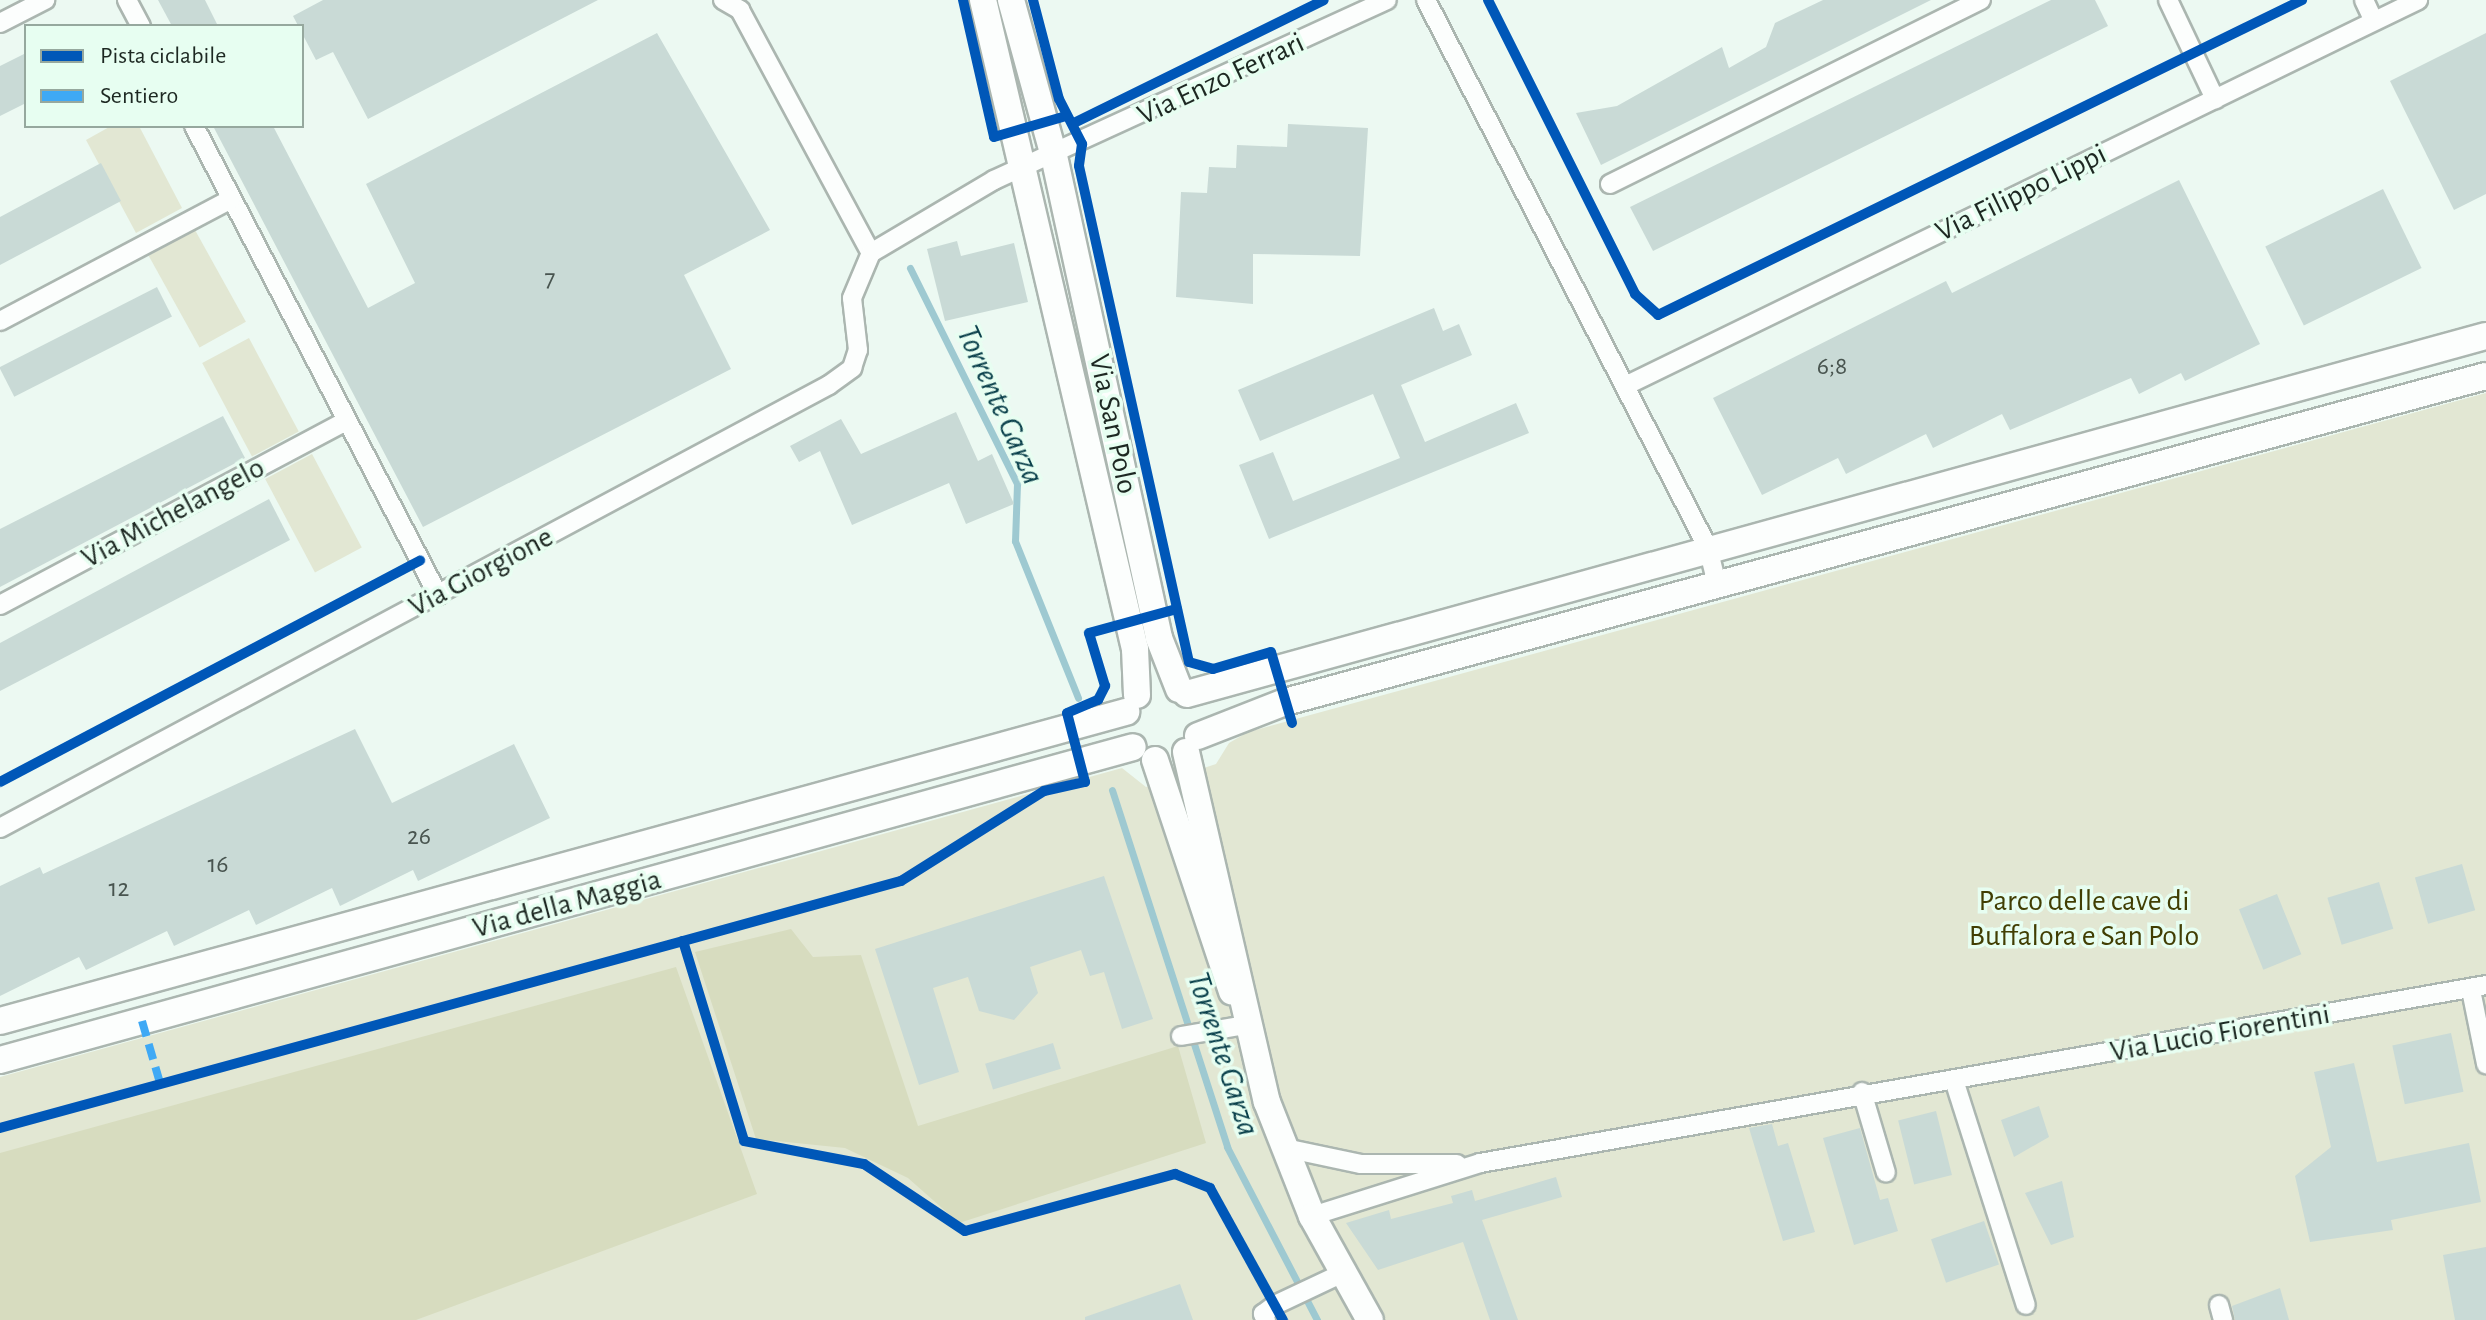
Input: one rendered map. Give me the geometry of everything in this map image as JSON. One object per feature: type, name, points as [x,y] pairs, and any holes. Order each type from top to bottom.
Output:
[{"type":"street","points":[[0,23],[45,0]]},
{"type":"street","points":[[127,0],[140,24]]},
{"type":"street","points":[[723,0],[740,10],[871,253],[1024,166],[1054,156]]},
{"type":"street","name":"Via San Polo","points":[[983,0],[1135,649],[1131,703],[1144,754],[1246,1025],[1285,1148],[1312,1216],[1370,1320]]},
{"type":"street","name":"Via San Polo","points":[[1011,0],[1054,156],[1159,638],[1183,692],[1199,714],[1192,744],[1237,953],[1246,1025]]},
{"type":"street","name":"Via Enzo Ferrari","points":[[1054,156],[1387,0]]},
{"type":"street","points":[[1426,0],[1708,548],[1717,585]]},
{"type":"street","points":[[1610,184],[1981,0]]},
{"type":"street","points":[[2168,0],[2215,99]]},
{"type":"street","points":[[2364,0],[2374,21]]},
{"type":"street","name":"Via Filippo Lippi","points":[[1625,386],[2418,0]]},
{"type":"street","points":[[195,128],[438,595]]},
{"type":"street","points":[[0,321],[231,199]]},
{"type":"street","name":"Via Giorgione","points":[[0,828],[438,595],[852,368],[858,350],[852,298],[871,253]]},
{"type":"street","points":[[1131,703],[1163,685],[1183,692],[2486,336]]},
{"type":"street","points":[[1144,754],[1192,744],[1285,702],[2486,376]]},
{"type":"street","name":"Via Michelangelo","points":[[0,605],[346,421]]},
{"type":"street","name":"Via della Maggia","points":[[0,1021],[1131,703]]},
{"type":"street","name":"Via della Maggia","points":[[0,1060],[1144,754]]},
{"type":"street","points":[[2479,987],[2486,1064]]},
{"type":"street","name":"Via Lucio Fiorentini","points":[[1312,1216],[1480,1163],[1862,1092],[1954,1080],[2479,987]]},
{"type":"street","points":[[1181,1036],[1246,1025]]},
{"type":"street","points":[[1954,1080],[2026,1305]]},
{"type":"street","points":[[1862,1092],[1886,1173]]},
{"type":"street","name":"Via Lucio Fiorentini","points":[[1285,1148],[1361,1164],[1480,1163]]},
{"type":"street","points":[[1266,1320],[1263,1314],[1287,1299],[1345,1272]]},
{"type":"green space","points":[[107,128],[140,128],[182,208],[136,233],[86,140]]},
{"type":"green space","points":[[195,230],[246,322],[200,348],[149,256]]},
{"type":"green space","points":[[249,338],[299,432],[252,456],[202,363]]},
{"type":"green space","name":"Parco delle cave di Buffalora e San Polo","points":[[2486,393],[2486,1320],[0,1320],[0,1077],[1122,768],[1146,787],[1216,764],[1229,743],[1248,732]]},
{"type":"green space","points":[[312,454],[362,548],[315,572],[265,479]]},
{"type":"green space","points":[[791,929],[813,957],[861,955],[918,1126],[1178,1046],[1206,1143],[959,1223],[908,1178],[845,1148],[756,1139],[695,952]]},
{"type":"green space","points":[[676,967],[757,1194],[416,1320],[0,1320],[0,1153]]},
{"type":"building","points":[[158,0],[205,0],[217,24],[171,24]]},
{"type":"building","points":[[323,0],[598,0],[368,119],[333,52],[316,60],[304,37],[304,24],[297,24],[293,16]]},
{"type":"building","points":[[1823,0],[1931,0],[1601,165],[1576,113],[1617,106],[1722,47],[1729,68],[1766,47],[1775,23]]},
{"type":"building","points":[[2051,0],[2095,0],[2108,26],[1653,251],[1630,207]]},
{"type":"building","points":[[657,33],[770,230],[684,275],[731,369],[423,527],[214,128],[274,128],[368,308],[415,283],[366,184]]},
{"type":"building","points":[[2486,33],[2486,194],[2454,210],[2390,81]]},
{"type":"building","points":[[24,54],[24,104],[0,116],[0,66]]},
{"type":"building","points":[[1288,124],[1368,128],[1360,256],[1253,254],[1253,304],[1176,297],[1181,192],[1207,193],[1209,167],[1236,168],[1237,145],[1287,147]]},
{"type":"building","points":[[101,163],[121,201],[0,265],[0,217]]},
{"type":"building","points":[[2179,180],[2260,344],[2185,381],[2181,373],[2139,394],[2131,378],[2010,430],[2002,414],[1933,448],[1926,434],[1846,474],[1838,458],[1762,495],[1713,398],[1946,281],[1952,293]]},
{"type":"building","points":[[2383,189],[2422,268],[2304,326],[2265,246]]},
{"type":"building","points":[[957,241],[961,256],[1014,243],[1028,302],[945,321],[927,249]]},
{"type":"building","points":[[157,287],[172,316],[14,397],[0,367]]},
{"type":"building","points":[[1434,308],[1443,331],[1459,324],[1472,355],[1401,385],[1425,442],[1516,403],[1529,433],[1269,539],[1239,465],[1273,452],[1293,501],[1400,458],[1373,394],[1260,441],[1238,390]]},
{"type":"building","points":[[956,412],[978,461],[992,454],[1014,504],[966,524],[949,483],[852,525],[820,451],[799,462],[790,446],[841,419],[861,454]]},
{"type":"building","points":[[223,416],[245,458],[0,587],[0,529]]},
{"type":"building","points":[[269,499],[290,540],[0,691],[0,643]]},
{"type":"building","points":[[355,729],[392,803],[514,744],[550,818],[418,881],[413,870],[340,906],[332,888],[256,925],[249,910],[174,946],[167,931],[86,970],[79,957],[0,996],[0,886],[40,867],[43,874]]},
{"type":"building","points":[[2462,864],[2475,910],[2428,924],[2415,878]]},
{"type":"building","points":[[1104,876],[1153,1019],[1122,1029],[1104,972],[1090,976],[1081,950],[1030,967],[1038,993],[1014,1020],[979,1011],[968,977],[933,988],[959,1072],[919,1085],[875,949]]},
{"type":"building","points":[[2379,882],[2393,929],[2342,945],[2327,898]]},
{"type":"building","points":[[2277,894],[2301,954],[2263,970],[2239,909]]},
{"type":"building","points":[[2451,1033],[2463,1092],[2405,1104],[2392,1045]]},
{"type":"building","points":[[1053,1043],[1061,1069],[993,1090],[985,1064]]},
{"type":"building","points":[[2354,1063],[2377,1162],[2469,1143],[2481,1202],[2391,1220],[2393,1230],[2310,1242],[2295,1176],[2331,1147],[2314,1072]]},
{"type":"building","points":[[2039,1106],[2049,1137],[2014,1157],[2001,1120]]},
{"type":"building","points":[[1936,1111],[1952,1175],[1914,1184],[1898,1120]]},
{"type":"building","points":[[1772,1124],[1778,1146],[1788,1143],[1815,1232],[1783,1241],[1749,1128]]},
{"type":"building","points":[[1860,1128],[1880,1200],[1888,1198],[1898,1231],[1854,1245],[1823,1138]]},
{"type":"building","points":[[1556,1177],[1562,1197],[1482,1220],[1518,1320],[1490,1320],[1463,1242],[1378,1270],[1346,1223],[1389,1210],[1391,1219],[1453,1203],[1451,1196],[1472,1190],[1475,1201]]},
{"type":"building","points":[[2062,1181],[2074,1237],[2051,1245],[2025,1193]]},
{"type":"building","points":[[1984,1221],[1999,1264],[1946,1283],[1931,1239]]},
{"type":"building","points":[[2486,1247],[2486,1320],[2455,1320],[2443,1255]]},
{"type":"building","points":[[1180,1284],[1193,1320],[1085,1320],[1085,1317]]},
{"type":"building","points":[[2280,1288],[2289,1320],[2235,1320],[2232,1306]]},
{"type":"waterway","name":"Torrente Garza","points":[[910,268],[1017,484],[1015,541],[1078,698]]},
{"type":"waterway","name":"Torrente Garza","points":[[1112,790],[1227,1147],[1317,1320]]},
{"type":"marked path","points":[[142,1021],[160,1083]]},
{"type":"cycle path","points":[[963,0],[994,137],[1066,116]]},
{"type":"cycle path","points":[[1033,0],[1059,99],[1082,144],[1079,166],[1189,662],[1213,669],[1271,652],[1292,723]]},
{"type":"cycle path","points":[[1076,122],[1324,0]]},
{"type":"cycle path","points":[[1488,0],[1635,294],[1658,315],[2302,0]]},
{"type":"cycle path","points":[[0,782],[420,561]]},
{"type":"cycle path","points":[[683,941],[901,881],[1044,791],[1085,782],[1067,713],[1098,700],[1105,686],[1089,633],[1177,609]]},
{"type":"cycle path","points":[[0,1128],[683,941],[744,1141],[864,1164],[965,1231],[1175,1174],[1210,1188],[1283,1320]]}]
